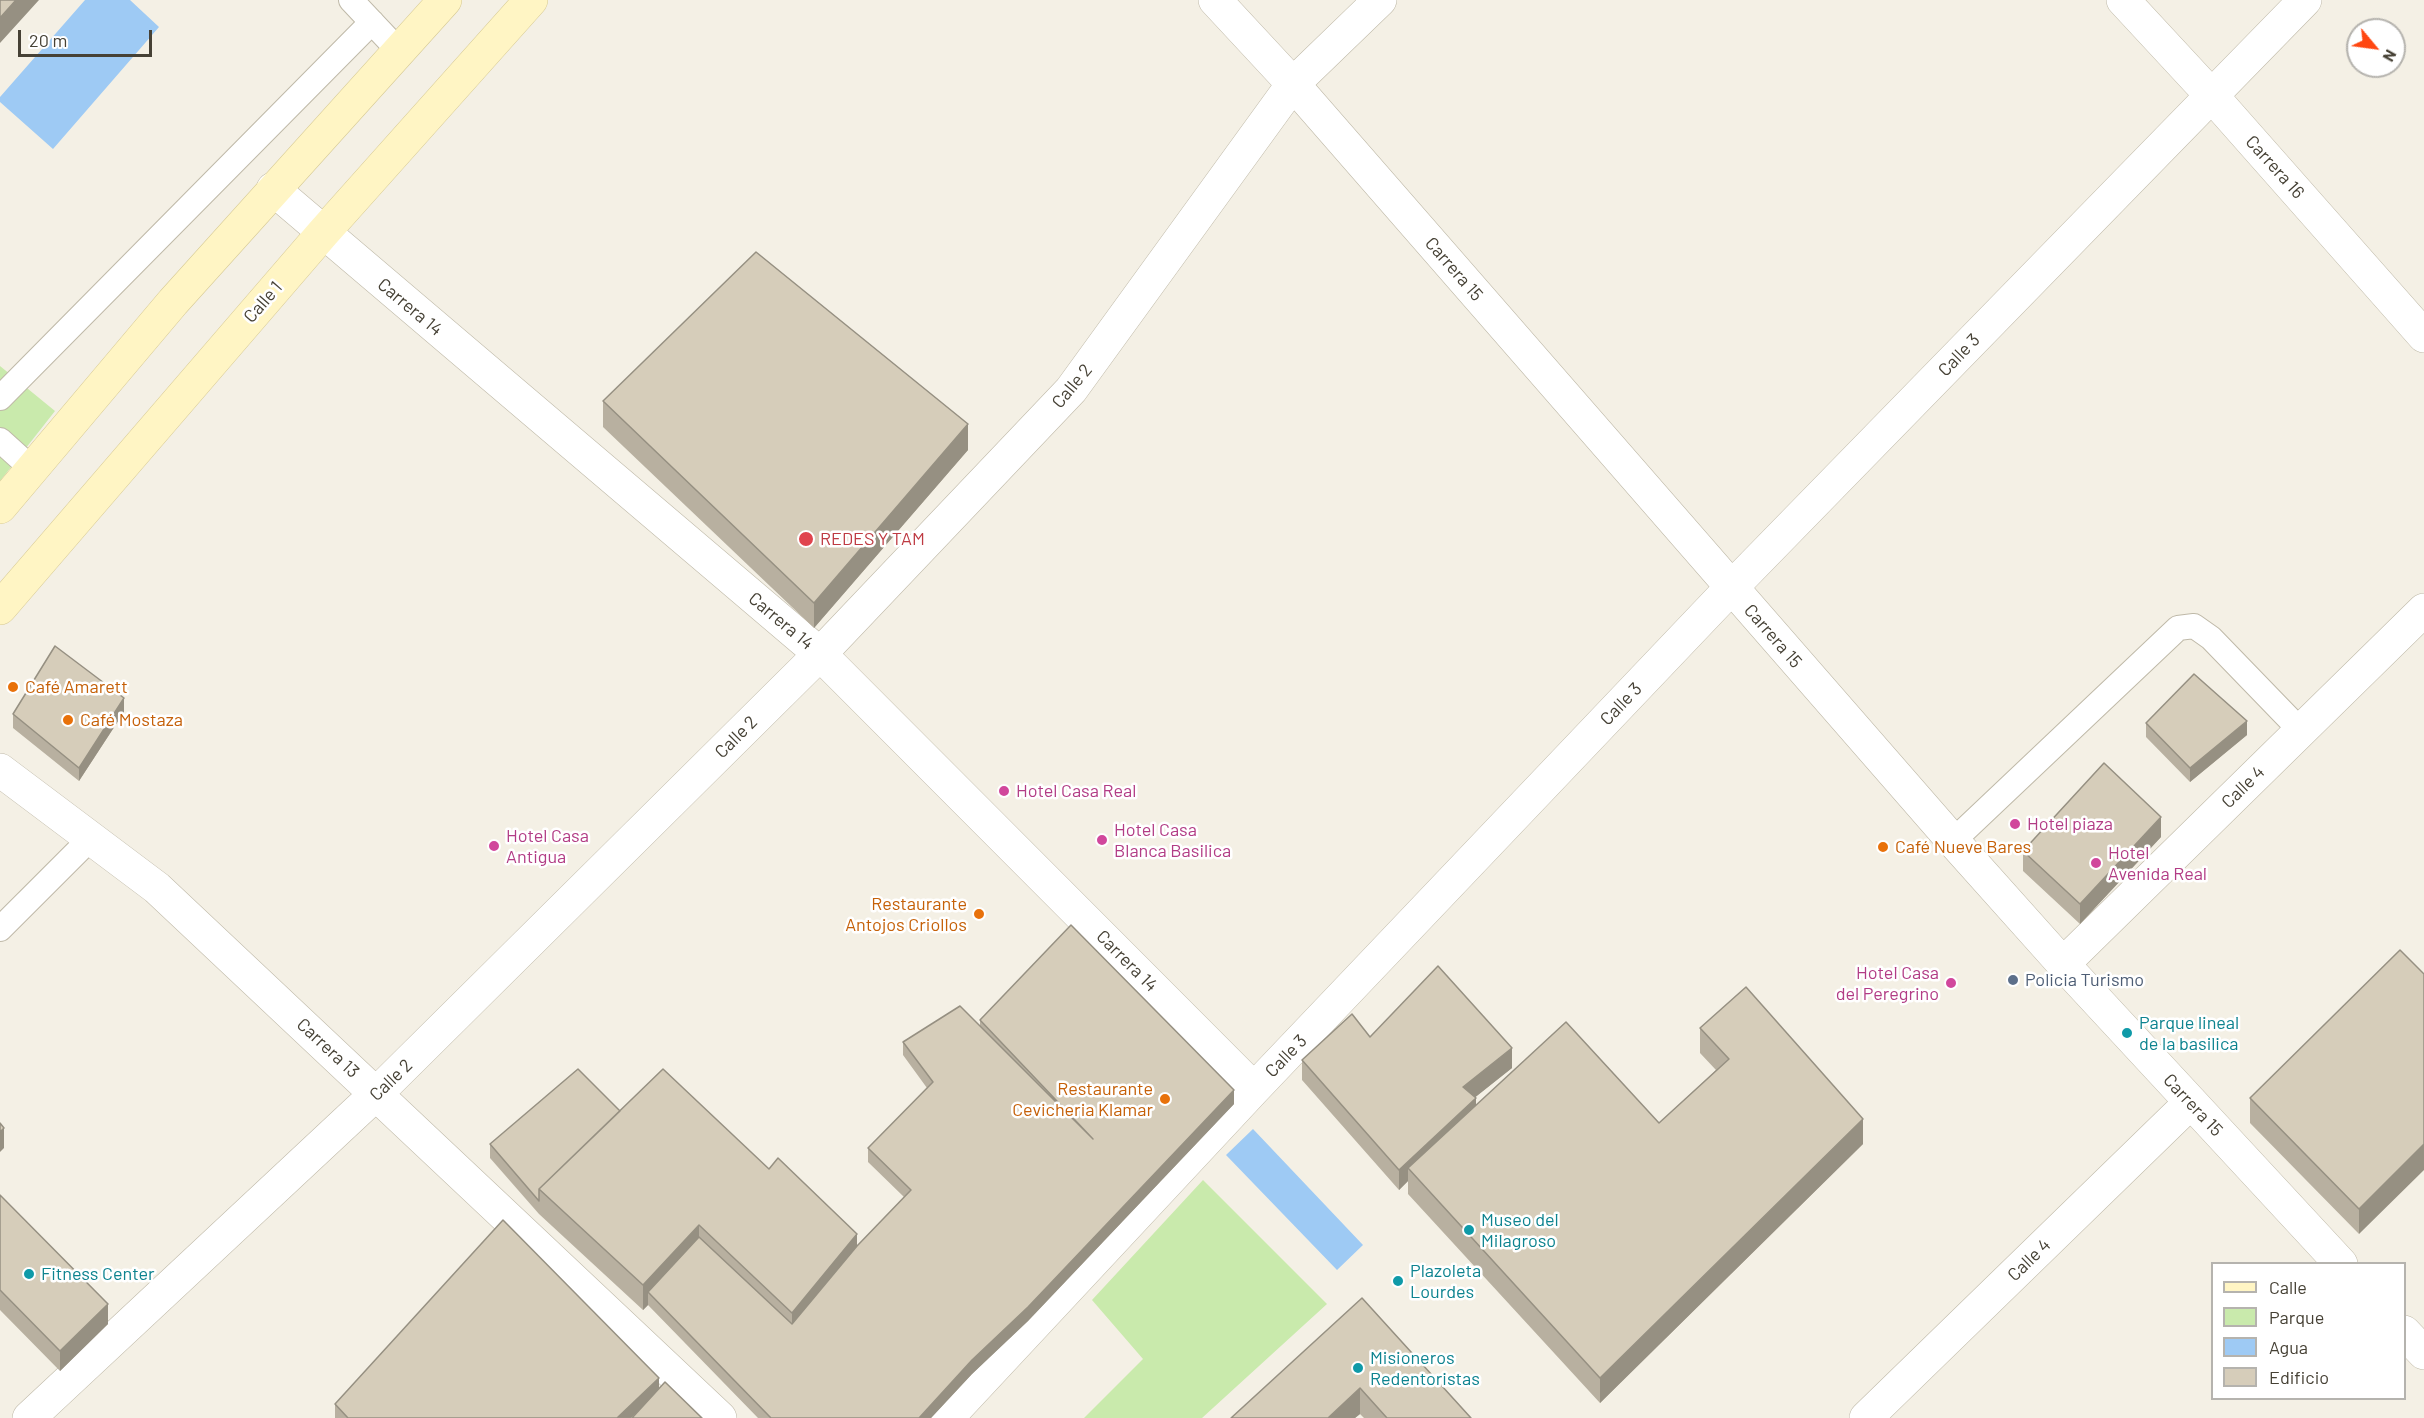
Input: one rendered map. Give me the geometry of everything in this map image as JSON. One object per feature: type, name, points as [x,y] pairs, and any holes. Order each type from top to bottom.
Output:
[{"type":"main road","points":[[0,507],[273,189],[445,0]]},
{"type":"main road","name":"Calle 1","points":[[0,608],[323,233],[531,0]]},
{"type":"street","name":"Carrera 15","points":[[1215,0],[1293,84],[1731,588],[2062,964],[2340,1262]]},
{"type":"street","name":"Calle 2","points":[[29,1418],[377,1094],[820,654],[1071,390],[1293,84],[1380,0]]},
{"type":"street","name":"Carrera 16","points":[[2123,0],[2212,96],[2424,336]]},
{"type":"street","name":"Calle 3","points":[[947,1418],[1254,1089],[1731,588],[2305,0]]},
{"type":"street","name":"Carrera 14","points":[[273,189],[820,654],[1254,1089]]},
{"type":"street","name":"Calle 4","points":[[2062,964],[2424,610]]},
{"type":"street","name":"Carrera 13","points":[[0,770],[158,888],[720,1418]]},
{"type":"street","name":"Calle 4","points":[[1866,1418],[2190,1102]]},
{"type":"street","points":[[2406,1334],[2424,1353]]},
{"type":"lane","points":[[351,0],[399,51]]},
{"type":"lane","points":[[0,398],[372,22]]},
{"type":"lane","points":[[0,440],[32,468]]},
{"type":"lane","points":[[1953,841],[2178,628],[2194,626],[2211,638],[2301,731]]},
{"type":"lane","points":[[0,929],[91,838]]},
{"type":"green space","points":[[0,366],[55,411],[0,481]]},
{"type":"green space","points":[[1203,1180],[1327,1304],[1202,1418],[1084,1418],[1143,1359],[1092,1300]]},
{"type":"water","points":[[85,0],[130,0],[159,27],[53,149],[0,102],[0,97]]},
{"type":"water","points":[[1253,1129],[1363,1245],[1337,1270],[1226,1155]]},
{"type":"building","points":[[0,0],[16,0],[0,18]]},
{"type":"building","name":"REDES Y TAM","points":[[756,252],[968,424],[814,603],[603,401]]},
{"type":"building","name":"Café Mostaza","points":[[55,646],[124,698],[79,768],[13,714]]},
{"type":"building","points":[[2194,674],[2247,721],[2190,768],[2146,723]]},
{"type":"building","points":[[2104,763],[2161,817],[2080,904],[2023,851]]},
{"type":"building","points":[[1071,925],[1234,1090],[1028,1307],[972,1360],[919,1418],[771,1418],[648,1292],[699,1237],[792,1324],[857,1246],[911,1190],[868,1148],[933,1082],[903,1042],[960,1006],[1093,1139],[980,1020]]},
{"type":"building","points":[[2400,950],[2424,974],[2424,1144],[2359,1209],[2250,1098]]},
{"type":"building","points":[[1438,966],[1512,1048],[1463,1087],[1476,1098],[1399,1170],[1302,1060],[1352,1014],[1370,1037]]},
{"type":"building","points":[[1746,987],[1863,1119],[1600,1378],[1408,1168],[1566,1022],[1659,1123],[1729,1059],[1700,1028]]},
{"type":"building","points":[[578,1069],[620,1111],[539,1189],[539,1201],[490,1144]]},
{"type":"building","points":[[663,1069],[769,1169],[778,1158],[857,1234],[792,1313],[699,1225],[643,1285],[539,1189]]},
{"type":"building","name":"Fitness Center","points":[[0,1195],[108,1304],[60,1351],[0,1290]]},
{"type":"building","points":[[503,1220],[659,1378],[617,1418],[348,1418],[335,1404]]},
{"type":"building","name":"Misioneros Redentoristas","points":[[1362,1298],[1471,1418],[1387,1418],[1360,1388],[1328,1418],[1231,1418]]},
{"type":"building","points":[[665,1382],[702,1418],[632,1418]]},
{"type":"place","name":"REDES Y TAM","points":[[806,539]]},
{"type":"place","name":"Café Amarett","points":[[13,687]]},
{"type":"place","name":"Café Mostaza","points":[[68,720]]},
{"type":"place","name":"Hotel Casa Real","points":[[1004,791]]},
{"type":"place","name":"Hotel piaza","points":[[2015,824]]},
{"type":"place","name":"Hotel Casa Blanca Basilica","points":[[1102,840]]},
{"type":"place","name":"Hotel Casa Antigua","points":[[494,846]]},
{"type":"place","name":"Café Nueve Bares","points":[[1883,847]]},
{"type":"place","name":"Hotel Avenida Real","points":[[2096,863]]},
{"type":"place","name":"Restaurante Antojos Criollos","points":[[979,914]]},
{"type":"place","name":"Policia Turismo","points":[[2013,980]]},
{"type":"place","name":"Hotel Casa del Peregrino","points":[[1951,983]]},
{"type":"place","name":"Parque lineal de la basilica","points":[[2127,1033]]},
{"type":"place","name":"Restaurante Cevicheria Klamar","points":[[1165,1099]]},
{"type":"place","name":"Museo del Milagroso","points":[[1469,1230]]},
{"type":"place","name":"Fitness Center","points":[[29,1274]]},
{"type":"place","name":"Plazoleta Lourdes","points":[[1398,1281]]},
{"type":"place","name":"Misioneros Redentoristas","points":[[1358,1368]]}]
